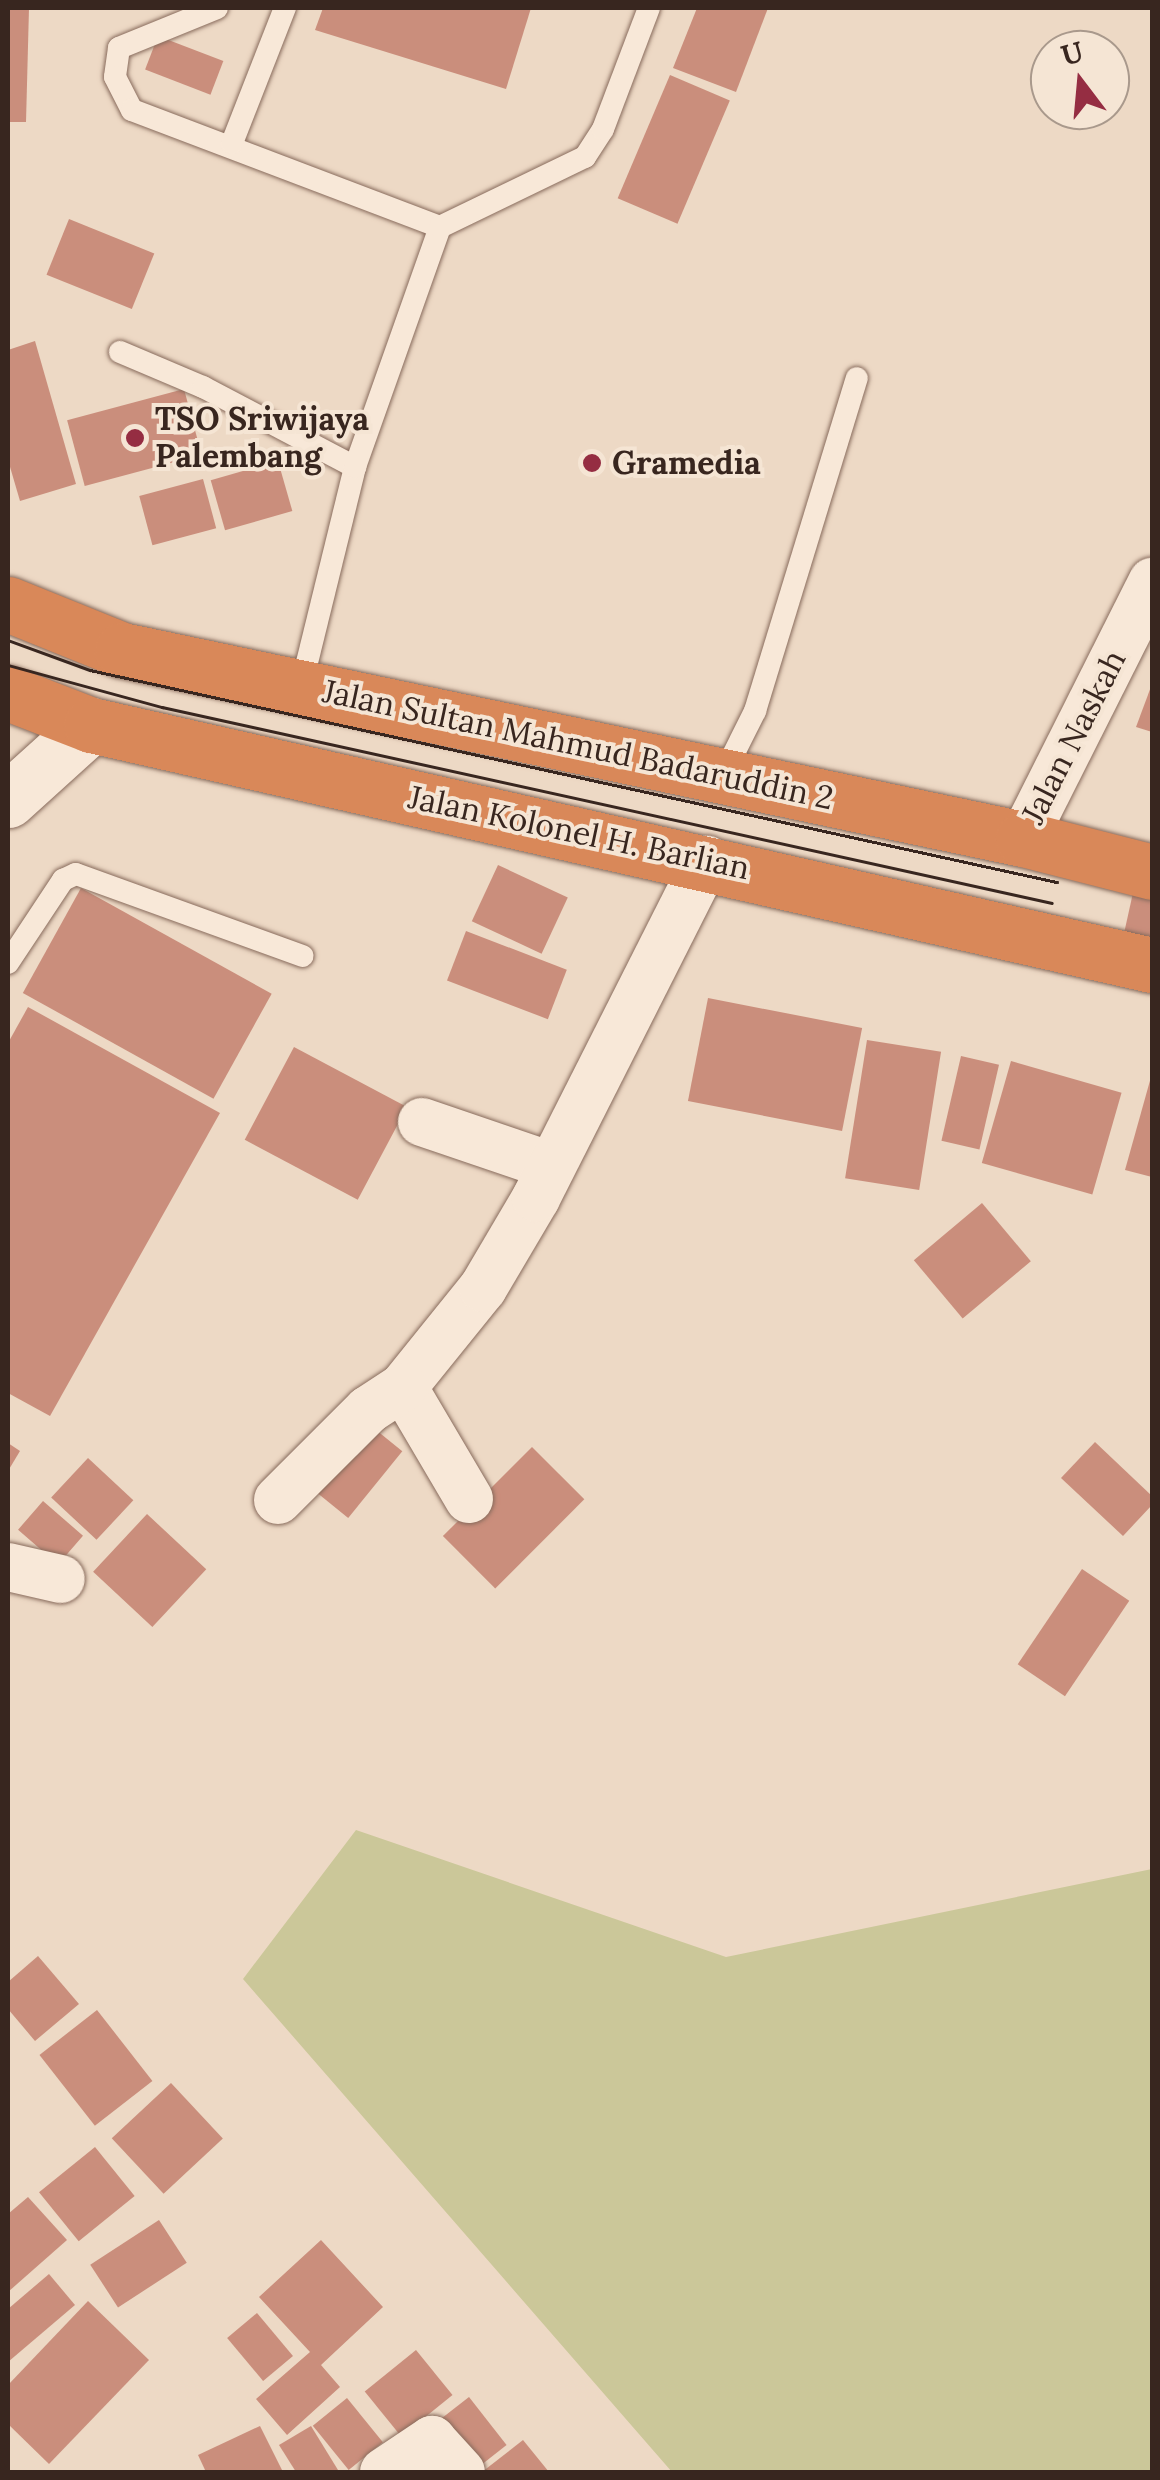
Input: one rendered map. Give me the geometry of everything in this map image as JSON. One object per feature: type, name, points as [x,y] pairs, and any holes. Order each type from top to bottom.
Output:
[{"type":"highway","name":"Jalan Sultan Mahmud Badaruddin 2","points":[[8,604],[122,650],[1023,839],[1152,872]]},
{"type":"highway","name":"Jalan Kolonel H. Barlian","points":[[8,693],[91,725],[707,860],[1152,964]]},
{"type":"street","name":"Jalan Naskah","points":[[1023,839],[1152,582]]},
{"type":"street","points":[[8,800],[91,725]]},
{"type":"street","points":[[278,1500],[368,1410],[403,1388],[483,1288],[548,1165],[576,1125],[707,860]]},
{"type":"street","points":[[422,1122],[548,1165]]},
{"type":"street","points":[[403,1388],[469,1499]]},
{"type":"street","points":[[8,1567],[61,1579]]},
{"type":"street","points":[[384,2472],[432,2440],[461,2472]]},
{"type":"lane","points":[[216,8],[129,39],[119,48],[114,77],[132,110],[232,143],[440,227]]},
{"type":"lane","points":[[232,143],[284,8]]},
{"type":"lane","points":[[301,687],[356,467],[440,227],[585,157],[602,129],[649,8]]},
{"type":"lane","points":[[120,352],[203,387],[356,467]]},
{"type":"lane","points":[[723,775],[754,711],[857,378]]},
{"type":"lane","points":[[8,963],[63,880],[76,874],[303,956]]},
{"type":"shaded area","points":[[356,1830],[726,1957],[1152,1869],[1152,2472],[672,2472],[243,1979]]},
{"type":"building","points":[[8,8],[29,8],[26,122],[8,122]]},
{"type":"building","points":[[323,8],[531,8],[506,89],[315,30]]},
{"type":"building","points":[[697,8],[768,8],[736,92],[673,68]]},
{"type":"building","points":[[158,36],[223,61],[210,95],[145,70]]},
{"type":"building","points":[[670,75],[730,100],[677,224],[618,198]]},
{"type":"building","points":[[69,219],[154,253],[132,309],[47,275]]},
{"type":"building","points":[[35,341],[76,484],[20,501],[8,460],[8,350]]},
{"type":"building","name":"TSO Sriwijaya Palembang","points":[[184,389],[202,455],[85,486],[67,420]]},
{"type":"building","points":[[278,461],[292,511],[225,530],[211,480]]},
{"type":"building","points":[[203,479],[216,528],[152,545],[139,496]]},
{"type":"building","points":[[1152,684],[1152,732],[1136,727]]},
{"type":"building","points":[[1144,843],[1152,845],[1152,964],[1119,956]]},
{"type":"building","points":[[498,865],[568,898],[542,954],[472,921]]},
{"type":"building","points":[[81,888],[272,994],[213,1099],[23,993]]},
{"type":"building","points":[[466,931],[567,970],[548,1019],[447,980]]},
{"type":"building","points":[[708,998],[862,1028],[842,1131],[688,1101]]},
{"type":"building","points":[[28,1007],[220,1113],[50,1416],[8,1393],[8,1043]]},
{"type":"building","points":[[867,1040],[941,1052],[919,1190],[845,1178]]},
{"type":"building","points":[[294,1047],[407,1107],[358,1200],[245,1140]]},
{"type":"building","points":[[961,1056],[999,1065],[979,1150],[941,1141]]},
{"type":"building","points":[[1011,1061],[1122,1093],[1092,1195],[982,1163]]},
{"type":"building","points":[[1152,1077],[1152,1177],[1125,1170]]},
{"type":"building","points":[[982,1203],[1031,1261],[963,1318],[914,1260]]},
{"type":"building","points":[[365,1421],[402,1451],[348,1518],[311,1488]]},
{"type":"building","points":[[1095,1442],[1152,1496],[1152,1505],[1123,1536],[1061,1478]]},
{"type":"building","points":[[8,1443],[20,1451],[8,1471]]},
{"type":"building","points":[[532,1447],[584,1499],[495,1588],[443,1536]]},
{"type":"building","points":[[88,1458],[133,1500],[97,1540],[51,1497]]},
{"type":"building","points":[[43,1501],[83,1536],[58,1564],[18,1530]]},
{"type":"building","points":[[147,1514],[206,1569],[152,1627],[93,1572]]},
{"type":"building","points":[[1082,1569],[1129,1601],[1065,1696],[1018,1664]]},
{"type":"building","points":[[38,1956],[79,2004],[35,2041],[8,2009],[8,1982]]},
{"type":"building","points":[[97,2010],[152,2081],[95,2126],[39,2055]]},
{"type":"building","points":[[171,2083],[223,2139],[164,2194],[112,2138]]},
{"type":"building","points":[[95,2147],[135,2196],[79,2241],[39,2192]]},
{"type":"building","points":[[28,2197],[67,2240],[8,2292],[8,2214]]},
{"type":"building","points":[[159,2220],[187,2263],[118,2307],[90,2265]]},
{"type":"building","points":[[321,2240],[383,2307],[321,2365],[340,2387],[287,2435],[256,2399],[310,2352],[259,2297]]},
{"type":"building","points":[[49,2274],[75,2305],[8,2362],[8,2309]]},
{"type":"building","points":[[88,2301],[149,2360],[49,2464],[8,2424],[8,2385]]},
{"type":"building","points":[[257,2313],[293,2356],[263,2381],[227,2338]]},
{"type":"building","points":[[416,2350],[453,2395],[401,2437],[365,2392]]},
{"type":"building","points":[[469,2397],[507,2445],[472,2472],[434,2424]]},
{"type":"building","points":[[347,2398],[383,2442],[349,2470],[313,2426]]},
{"type":"building","points":[[260,2426],[283,2472],[206,2472],[198,2455]]},
{"type":"building","points":[[311,2426],[338,2470],[296,2472],[279,2445]]},
{"type":"building","points":[[523,2440],[549,2472],[482,2472]]},
{"type":"tram line","points":[[8,640],[90,670],[1057,882]]},
{"type":"tram line","points":[[8,665],[162,707],[1052,903]]},
{"type":"place","name":"TSO Sriwijaya Palembang","points":[[135,438]]},
{"type":"place","name":"Gramedia","points":[[592,463]]}]
